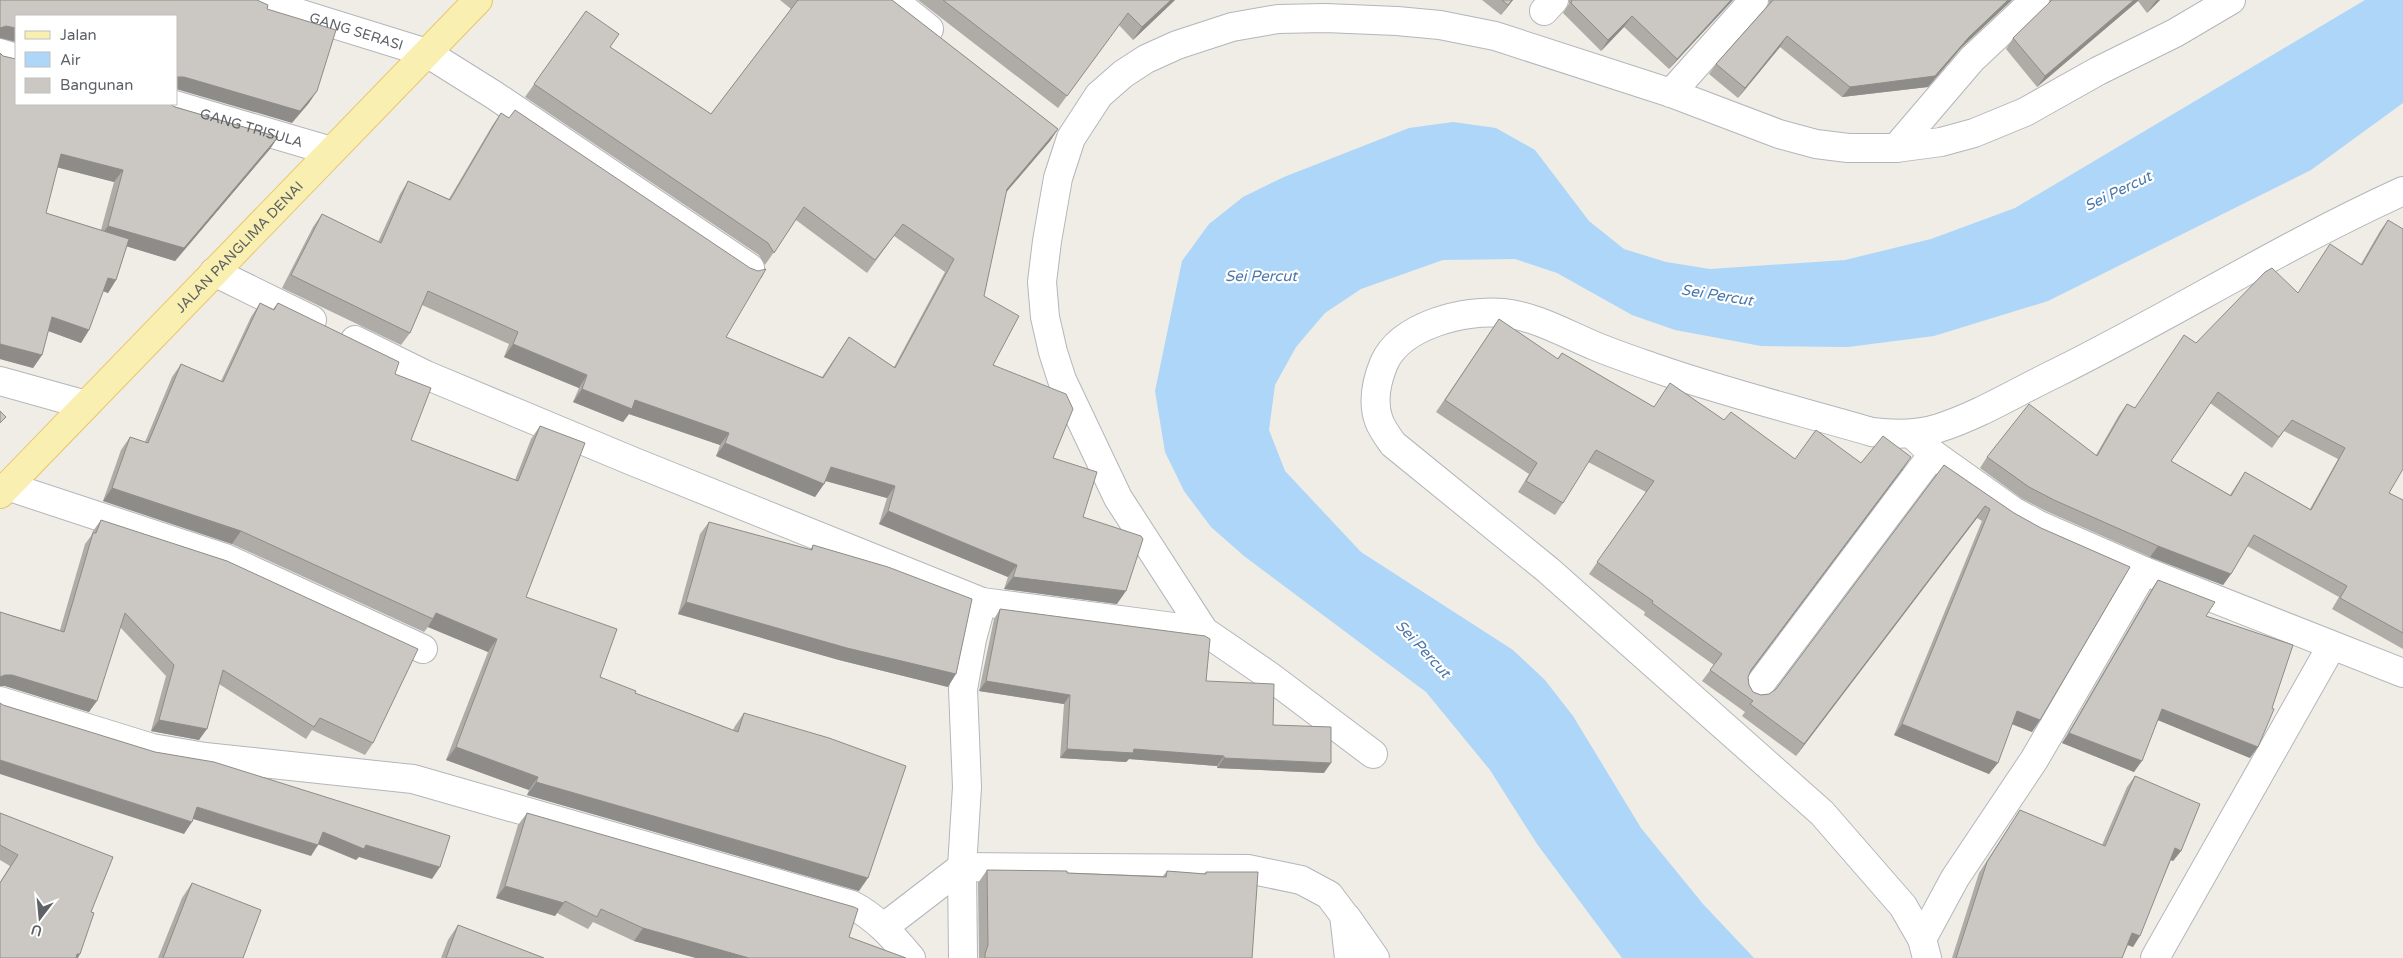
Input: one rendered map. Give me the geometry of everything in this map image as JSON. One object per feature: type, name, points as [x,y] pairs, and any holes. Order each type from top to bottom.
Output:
[{"type":"main road","name":"JALAN PANGLIMA DENAI","points":[[4,490],[478,0]]},
{"type":"street","name":"GANG SERASI","points":[[256,0],[427,53],[494,95],[750,268]]},
{"type":"street","points":[[893,0],[952,47]]},
{"type":"street","points":[[1671,93],[1754,0]]},
{"type":"street","points":[[1896,148],[1972,59],[2035,0]]},
{"type":"street","points":[[1373,754],[1268,674],[1204,631],[1118,498],[1062,380],[1052,352],[1045,316],[1042,282],[1052,204],[1071,138],[1099,95],[1138,64],[1177,44],[1232,28],[1278,19],[1325,18],[1380,10],[1495,36],[1671,93],[1779,134],[1816,144],[1848,148],[1896,148],[1941,142],[1974,133],[2025,112],[2098,71],[2175,33],[2230,0]]},
{"type":"street","points":[[0,53],[15,58]]},
{"type":"street","name":"GANG TRISULA","points":[[175,105],[331,151]]},
{"type":"street","points":[[1047,120],[1071,138]]},
{"type":"street","points":[[1924,948],[1903,906],[1822,813],[1548,570],[1393,444],[1379,422],[1376,398],[1378,376],[1389,353],[1410,334],[1438,321],[1483,312],[1505,313],[1537,321],[1598,347],[1685,379],[1872,432],[1895,435],[1912,434],[1940,428],[2100,351],[2230,278],[2403,190]]},
{"type":"street","points":[[214,272],[426,375],[632,462],[982,602],[1204,631]]},
{"type":"street","points":[[0,381],[86,406]]},
{"type":"street","points":[[1912,434],[1934,454],[2013,510],[2039,525],[2144,571],[2403,674]]},
{"type":"street","points":[[1755,691],[1934,454]]},
{"type":"street","points":[[4,490],[225,558],[423,649]]},
{"type":"street","points":[[1924,948],[1955,878],[2034,760],[2144,571]]},
{"type":"street","points":[[963,958],[962,866],[967,787],[963,688],[972,639],[982,602]]},
{"type":"street","points":[[2156,958],[2332,647]]},
{"type":"street","points":[[0,701],[152,748],[205,757],[413,779],[852,905],[869,914],[884,927],[911,958]]},
{"type":"street","points":[[884,927],[962,866],[1248,869],[1301,880],[1329,895],[1374,958]]},
{"type":"street","points":[[1344,915],[1349,958]]},
{"type":"water","name":"Sei Percut","points":[[2365,0],[2403,0],[2403,103],[2311,170],[2048,301],[1934,336],[1848,347],[1761,346],[1675,330],[1632,315],[1557,273],[1515,259],[1443,260],[1361,289],[1325,313],[1296,347],[1275,385],[1269,430],[1285,471],[1361,552],[1513,650],[1545,680],[1573,716],[1641,828],[1703,904],[1754,958],[1622,958],[1537,844],[1490,770],[1426,692],[1244,556],[1211,527],[1184,491],[1165,452],[1155,391],[1182,261],[1209,224],[1243,197],[1284,177],[1409,128],[1453,122],[1496,128],[1535,150],[1589,221],[1624,249],[1666,262],[1710,269],[1845,260],[1931,239],[2015,208]]},
{"type":"building","points":[[0,0],[257,0],[268,5],[267,9],[336,30],[317,91],[300,111],[184,77],[178,77],[178,15],[15,15],[15,28],[6,26],[0,28]]},
{"type":"building","points":[[798,0],[892,0],[1058,129],[1007,189],[984,296],[1019,316],[993,365],[1066,394],[1073,409],[1053,458],[1097,472],[1083,517],[1141,536],[1143,539],[1126,591],[1013,577],[1017,565],[888,511],[895,486],[831,467],[824,484],[725,443],[729,433],[635,400],[632,409],[582,389],[587,375],[513,344],[518,332],[428,291],[410,333],[291,275],[322,214],[381,243],[408,181],[450,200],[501,113],[509,118],[515,110],[750,268],[758,271],[766,269],[726,337],[823,378],[849,337],[895,368],[954,259],[903,224],[875,260],[804,207],[774,253],[768,243],[534,84],[586,11],[619,34],[610,47],[711,114]]},
{"type":"building","points":[[943,0],[1171,0],[1142,27],[1128,13],[1067,96]]},
{"type":"building","points":[[1502,0],[1512,0],[1508,5]]},
{"type":"building","points":[[1572,0],[1731,0],[1677,59],[1632,16],[1608,40],[1571,3]]},
{"type":"building","points":[[1773,0],[2008,0],[1969,37],[1935,76],[1850,87],[1787,36],[1745,88],[1716,64]]},
{"type":"building","points":[[2052,0],[2134,0],[2045,76],[2013,38]]},
{"type":"building","points":[[0,53],[3,56],[15,59],[15,105],[172,105],[278,137],[184,248],[108,226],[123,170],[61,154],[46,213],[129,239],[116,280],[108,278],[89,330],[52,317],[42,355],[0,344]]},
{"type":"building","points":[[2388,220],[2403,229],[2403,469],[2389,493],[2403,500],[2403,633],[2340,598],[2347,586],[2254,535],[2231,574],[2158,546],[2054,500],[2029,487],[1987,457],[2029,404],[2097,456],[2127,404],[2135,408],[2184,335],[2196,343],[2265,272],[2272,268],[2298,293],[2330,244],[2362,265]],"holes":[[[2218,392],[2279,437],[2292,420],[2345,448],[2311,510],[2245,472],[2231,496],[2171,461]]]},
{"type":"building","points":[[260,303],[274,310],[278,303],[399,362],[395,374],[431,388],[411,440],[518,481],[540,426],[585,443],[526,597],[617,629],[600,677],[636,691],[635,693],[738,732],[744,713],[829,738],[906,766],[868,878],[536,782],[538,777],[456,747],[497,639],[436,613],[433,619],[241,531],[112,488],[130,437],[148,443],[181,364],[223,382]]},
{"type":"building","points":[[1499,319],[1558,359],[1562,353],[1654,407],[1670,383],[1724,420],[1731,412],[1795,459],[1816,430],[1861,463],[1883,436],[1911,457],[1751,670],[1748,677],[1749,685],[1753,692],[1761,695],[1769,694],[1776,689],[1944,465],[2014,513],[2041,528],[2130,567],[2040,720],[2017,711],[1998,763],[1902,724],[1990,509],[1985,506],[1804,744],[1750,704],[1753,701],[1710,670],[1722,654],[1652,603],[1653,601],[1597,562],[1654,481],[1596,450],[1563,503],[1526,481],[1537,463],[1445,400]]},
{"type":"building","points":[[0,411],[6,417],[0,423]]},
{"type":"building","points":[[101,520],[227,561],[418,649],[373,743],[320,718],[314,727],[223,670],[207,729],[159,720],[174,665],[125,613],[97,701],[12,675],[0,677],[0,612],[64,632],[93,533],[96,533]]},
{"type":"building","points":[[709,522],[812,550],[813,545],[888,567],[972,599],[956,674],[847,648],[686,602]]},
{"type":"building","points":[[2158,580],[2215,602],[2206,616],[2293,645],[2272,708],[2274,709],[2258,747],[2162,709],[2142,761],[2069,733]]},
{"type":"building","points":[[1000,609],[1205,636],[1210,639],[1206,681],[1274,684],[1273,725],[1331,727],[1331,763],[1224,758],[1224,756],[1134,749],[1133,753],[1067,749],[1070,695],[986,681]]},
{"type":"building","points":[[0,703],[155,752],[214,762],[450,836],[440,867],[366,845],[364,849],[323,832],[318,845],[197,807],[192,822],[0,760]]},
{"type":"building","points":[[2135,776],[2200,804],[2181,851],[2175,848],[2140,936],[2132,933],[2122,958],[1956,958],[1987,862],[2020,810],[2105,846]]},
{"type":"building","points":[[0,813],[113,857],[91,912],[94,913],[80,954],[77,954],[76,958],[0,958],[0,883],[18,855],[0,845]]},
{"type":"building","points":[[527,813],[854,907],[858,909],[849,937],[906,958],[749,958],[643,928],[601,909],[597,917],[565,901],[564,903],[505,886]]},
{"type":"building","points":[[987,870],[1067,871],[1067,873],[1166,877],[1167,871],[1206,874],[1206,872],[1258,872],[1252,958],[985,958],[988,945]]},
{"type":"building","points":[[192,883],[261,910],[243,958],[163,958]]},
{"type":"building","points":[[458,925],[544,958],[446,958]]}]
